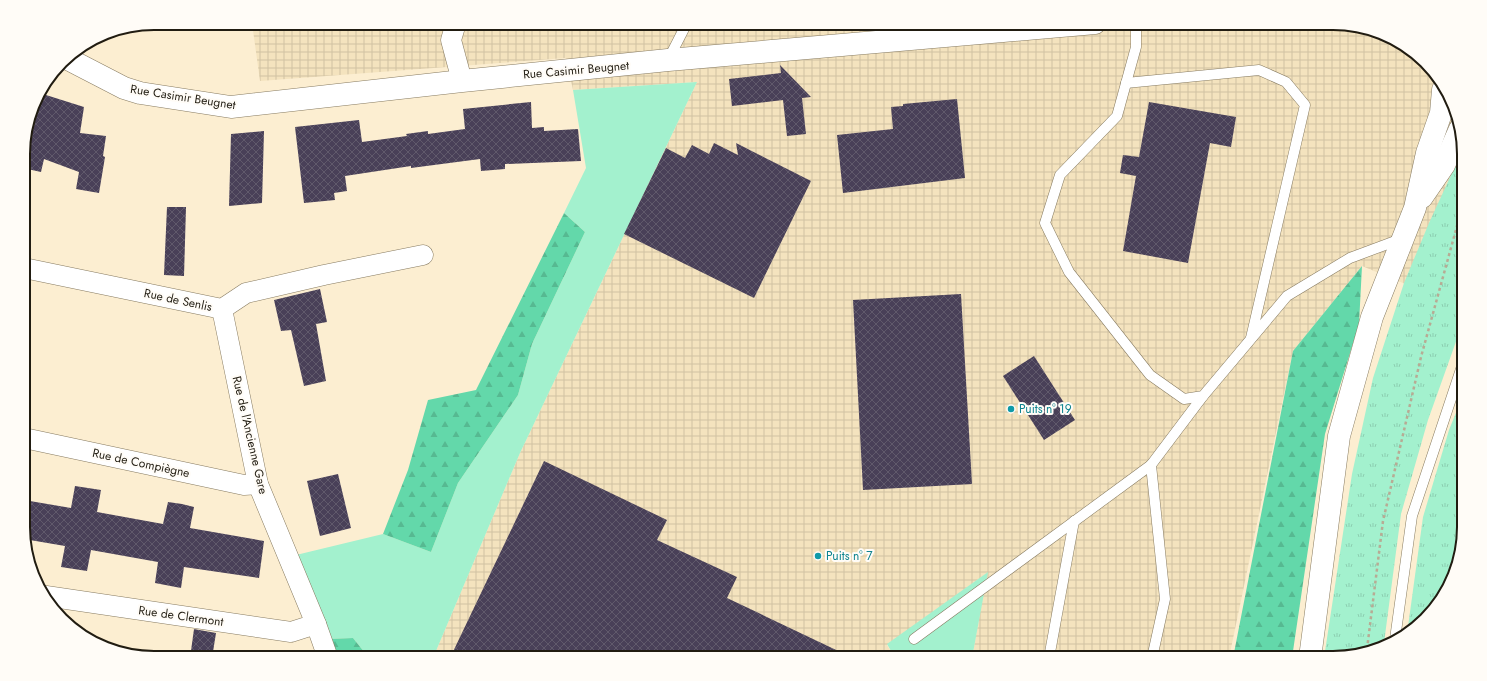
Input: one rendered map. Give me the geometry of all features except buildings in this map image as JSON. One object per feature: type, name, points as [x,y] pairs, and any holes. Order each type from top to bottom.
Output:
[{"type":"main road","name":"Rue Casimir Beugnet","points":[[72,61],[124,88],[140,93],[232,107],[668,60],[1014,30]]},
{"type":"main road","points":[[1311,651],[1339,436],[1372,317],[1415,208],[1427,153],[1441,113],[1442,97]]},
{"type":"main road","points":[[1415,208],[1444,165],[1456,138]]},
{"type":"street","points":[[454,30],[451,40],[462,81]]},
{"type":"street","name":"Rue de Senlis","points":[[30,269],[222,309],[246,293],[324,275],[423,255]]},
{"type":"street","name":"Rue de l'Ancienne Gare","points":[[222,309],[258,484],[316,624],[326,651]]},
{"type":"street","name":"Rue de Compiègne","points":[[30,439],[244,485],[258,484]]},
{"type":"street","name":"Rue de Clermont","points":[[53,597],[291,632],[316,624]]},
{"type":"lane","points":[[668,60],[683,30]]},
{"type":"lane","points":[[1136,30],[1136,47],[1117,116],[1060,175],[1045,223],[1068,272],[1150,375],[1184,399],[1203,396]]},
{"type":"lane","points":[[1126,83],[1259,70],[1286,82],[1304,105],[1250,340]]},
{"type":"lane","points":[[914,639],[1151,464],[1203,396],[1288,296],[1350,258],[1403,238]]},
{"type":"lane","points":[[1396,634],[1412,516],[1457,381]]},
{"type":"lane","points":[[1151,464],[1164,600],[1153,651]]},
{"type":"lane","points":[[1050,651],[1074,521]]},
{"type":"path","points":[[1367,646],[1383,521],[1421,357],[1457,226]]},
{"type":"shaded area","points":[[253,30],[1341,30],[1357,32],[1380,39],[1395,47],[1421,66],[1440,92],[1448,107],[1453,122],[1457,154],[1457,306],[1362,266],[1293,351],[1230,651],[973,651],[987,573],[887,645],[891,651],[436,651],[520,453],[697,82],[573,90],[566,58],[260,81]]},
{"type":"green space","points":[[697,82],[520,453],[436,651],[363,651],[353,638],[329,639],[296,555],[383,534],[431,552],[458,483],[518,395],[532,344],[585,232],[564,213],[586,168],[573,90]]},
{"type":"green space","points":[[1457,162],[1457,339],[1428,420],[1401,514],[1384,639],[1357,649],[1325,651],[1352,474],[1373,378],[1404,283]]},
{"type":"green space","points":[[564,213],[585,232],[532,344],[518,395],[458,483],[431,552],[383,534],[408,470],[428,400],[476,390]]},
{"type":"green space","points":[[1362,266],[1359,324],[1325,434],[1293,651],[1234,651],[1293,351]]},
{"type":"green space","points":[[1457,410],[1457,527],[1455,551],[1448,574],[1440,589],[1421,615],[1408,625],[1423,517],[1449,430]]},
{"type":"green space","points":[[988,572],[973,651],[891,651],[887,644]]},
{"type":"green space","points":[[353,638],[363,651],[333,651],[329,639]]},
{"type":"place","name":"Puits n° 19","points":[[1011,409]]},
{"type":"place","name":"Puits n° 7","points":[[818,556]]}]
